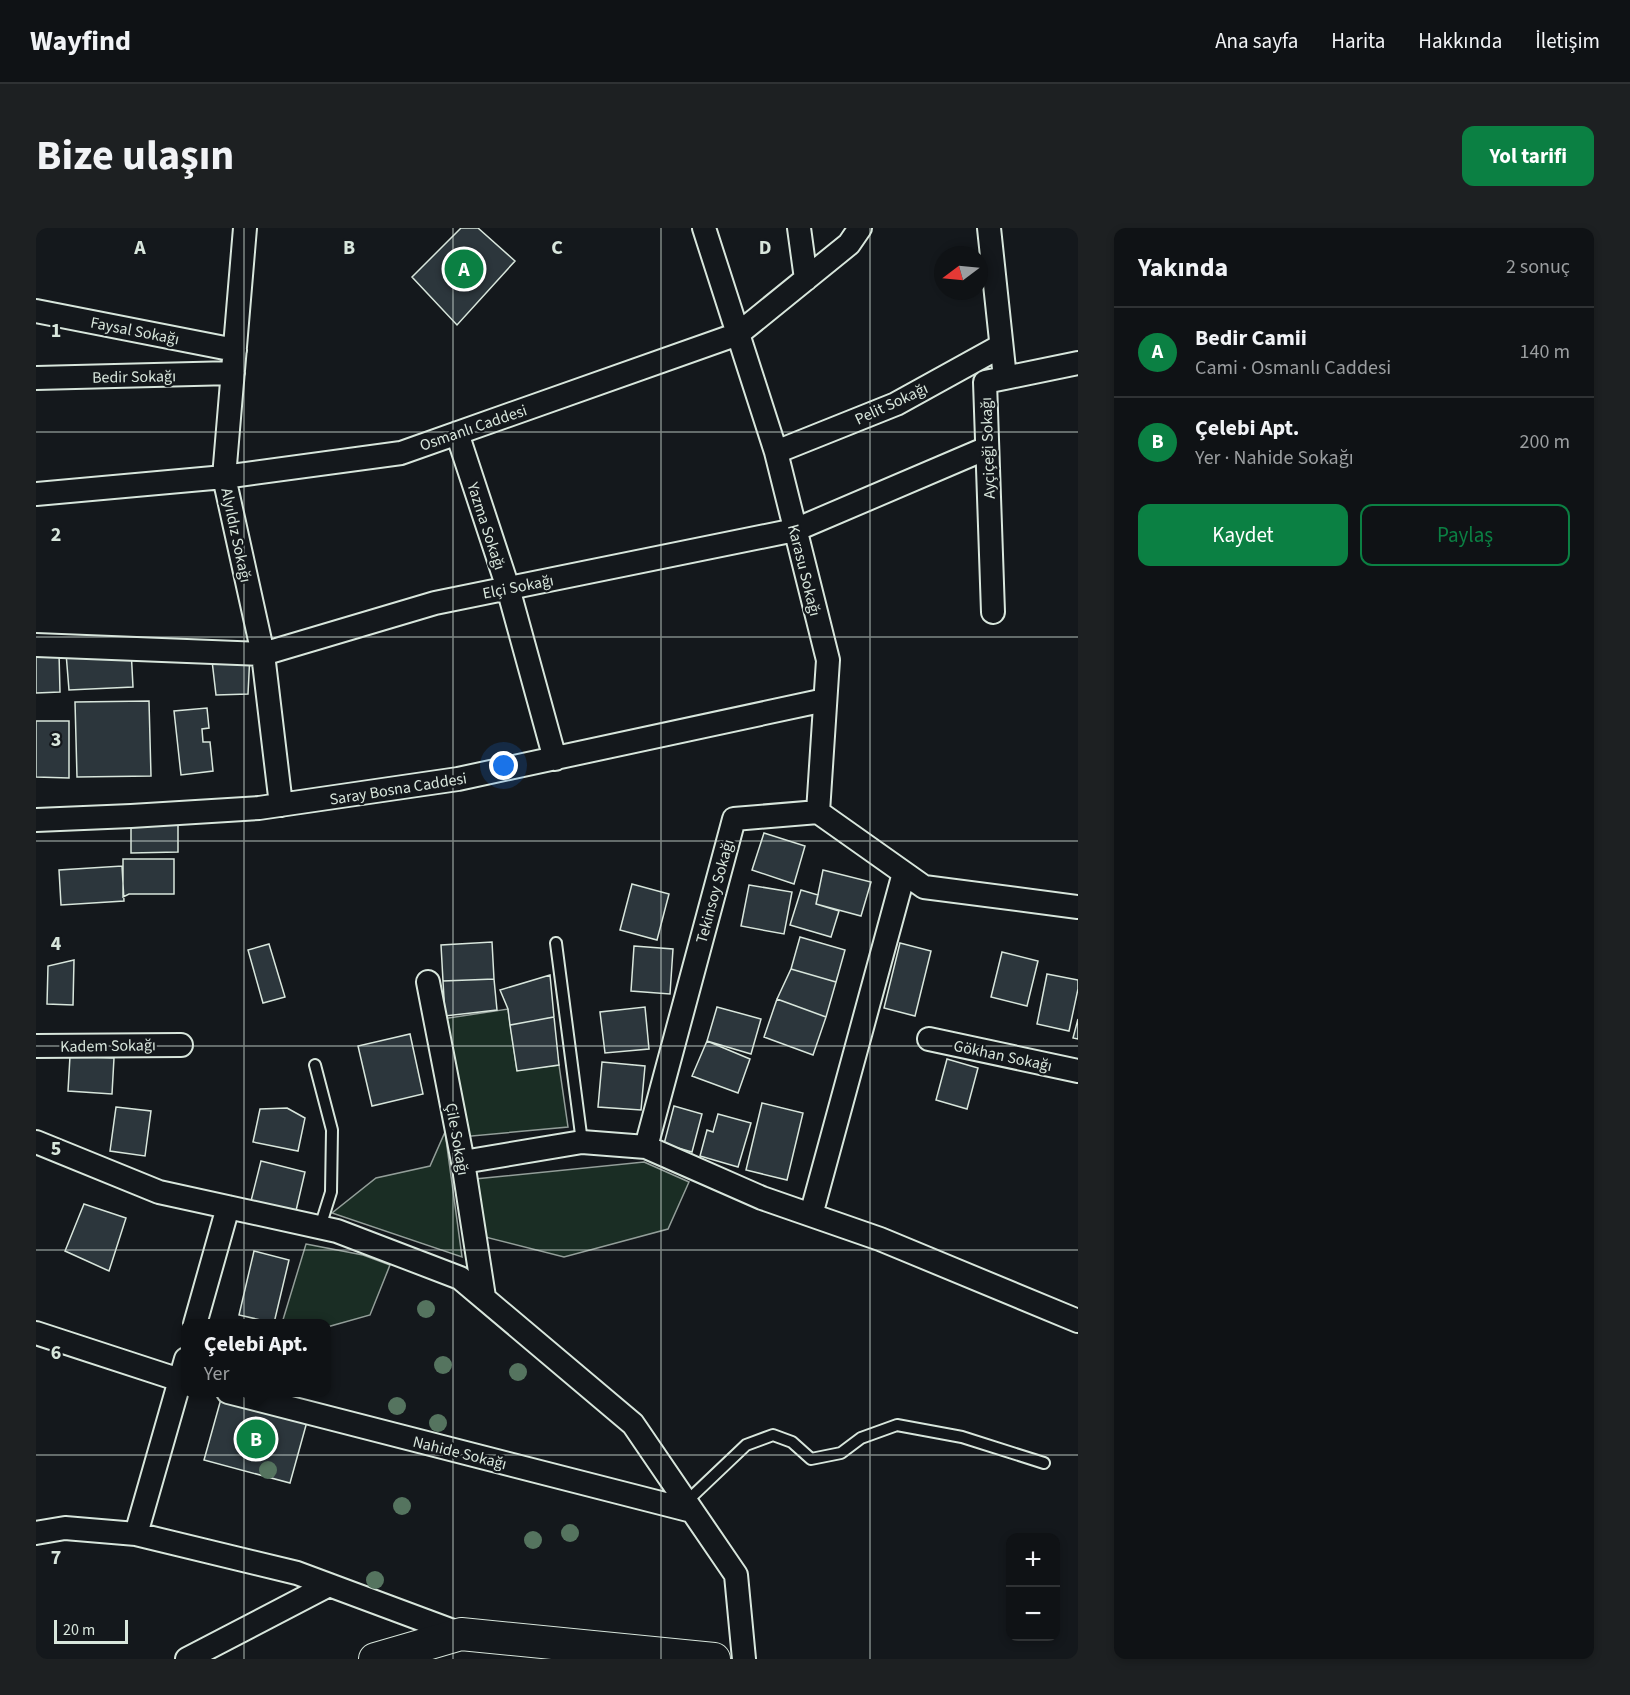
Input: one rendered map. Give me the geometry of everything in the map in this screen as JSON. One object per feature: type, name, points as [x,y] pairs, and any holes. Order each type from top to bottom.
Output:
[{"type":"street","name":"Alyıldız Sokağı","points":[[245,228],[224,477],[263,654],[281,805]]},
{"type":"street","name":"Karasu Sokağı","points":[[704,228],[776,452],[828,660],[818,812]]},
{"type":"street","points":[[799,228],[806,279]]},
{"type":"street","name":"Osmanlı Caddesi","points":[[36,494],[224,477],[401,453],[738,334],[849,244],[860,228]]},
{"type":"street","name":"Ayçiçeği Sokağı","points":[[989,228],[1005,378],[985,382],[993,612]]},
{"type":"street","name":"Faysal Sokağı","points":[[36,311],[235,350]]},
{"type":"street","name":"Pelit Sokağı","points":[[776,452],[896,404],[1001,346]]},
{"type":"street","points":[[1005,378],[1078,363]]},
{"type":"street","name":"Bedir Sokağı","points":[[36,378],[233,373]]},
{"type":"street","name":"Yazma Sokağı","points":[[457,433],[508,588],[555,759]]},
{"type":"street","name":"Elçi Sokağı","points":[[36,645],[263,654],[435,603],[795,530],[987,448]]},
{"type":"street","name":"Saray Bosna Caddesi","points":[[36,820],[259,808],[458,780],[825,700]]},
{"type":"street","points":[[818,812],[924,887],[1078,907]]},
{"type":"street","name":"Tekinsoy Sokağı","points":[[646,1147],[734,819],[818,812]]},
{"type":"street","points":[[811,1215],[904,873]]},
{"type":"street","name":"Çile Sokağı","points":[[428,982],[463,1162],[484,1297]]},
{"type":"street","name":"Gökhan Sokağı","points":[[928,1039],[1078,1071]]},
{"type":"street","name":"Kadem Sokağı","points":[[36,1046],[181,1045]]},
{"type":"street","points":[[36,1142],[159,1192],[337,1231],[460,1278],[633,1424],[736,1575],[744,1659]]},
{"type":"street","points":[[463,1162],[582,1142],[646,1147],[762,1198],[879,1239],[1078,1321]]},
{"type":"street","points":[[196,1319],[228,1207]]},
{"type":"street","points":[[36,1334],[181,1373]]},
{"type":"street","points":[[136,1534],[181,1384]]},
{"type":"street","name":"Nahide Sokağı","points":[[248,1397],[689,1506]]},
{"type":"street","points":[[36,1533],[65,1528],[136,1534],[297,1573],[461,1634],[714,1659]]},
{"type":"street","points":[[187,1659],[329,1585]]},
{"type":"street","points":[[375,1659],[433,1651],[461,1634]]},
{"type":"lane","points":[[556,943],[582,1142]]},
{"type":"lane","points":[[315,1065],[332,1130],[331,1192],[320,1227]]},
{"type":"lane","points":[[689,1506],[746,1445],[772,1435],[792,1442],[811,1459],[841,1453],[861,1438],[897,1425],[962,1437],[1044,1463]]},
{"type":"green space","points":[[508,1009],[517,1070],[559,1065],[568,1127],[461,1137],[442,1019]]},
{"type":"green space","points":[[445,1132],[462,1257],[332,1213],[376,1178],[430,1166]]},
{"type":"green space","points":[[644,1162],[689,1182],[668,1229],[564,1257],[481,1236],[475,1179]]},
{"type":"green space","points":[[306,1244],[363,1255],[390,1265],[370,1315],[331,1326],[331,1319],[283,1319]]},
{"type":"building","points":[[461,228],[478,228],[515,261],[457,325],[412,277]]},
{"type":"building","points":[[131,649],[133,687],[69,690],[66,653]]},
{"type":"building","points":[[211,652],[250,654],[248,694],[216,695]]},
{"type":"building","points":[[36,653],[59,653],[60,692],[36,693]]},
{"type":"building","points":[[149,701],[151,776],[77,777],[75,702]]},
{"type":"building","points":[[207,708],[209,728],[202,729],[203,742],[210,742],[213,771],[181,775],[174,711]]},
{"type":"building","points":[[36,721],[69,721],[69,778],[36,777]]},
{"type":"building","points":[[131,816],[178,816],[178,852],[131,853]]},
{"type":"building","points":[[764,833],[805,846],[794,884],[752,870]]},
{"type":"building","points":[[123,859],[174,859],[174,894],[129,894],[123,897]]},
{"type":"building","points":[[122,866],[124,901],[61,905],[59,870]]},
{"type":"building","points":[[823,870],[871,882],[861,916],[816,904]]},
{"type":"building","points":[[632,884],[669,894],[657,940],[620,930]]},
{"type":"building","points":[[749,885],[792,892],[784,934],[741,926]]},
{"type":"building","points":[[801,890],[818,895],[816,904],[839,911],[831,937],[790,925]]},
{"type":"building","points":[[800,937],[845,950],[836,982],[791,969]]},
{"type":"building","points":[[492,942],[494,979],[443,981],[441,945]]},
{"type":"building","points":[[900,943],[931,951],[915,1016],[884,1008]]},
{"type":"building","points":[[269,944],[285,997],[263,1003],[248,950]]},
{"type":"building","points":[[634,946],[673,949],[670,994],[631,991]]},
{"type":"building","points":[[1002,952],[1038,961],[1027,1006],[991,997]]},
{"type":"building","points":[[74,960],[73,1005],[47,1004],[48,966]]},
{"type":"building","points":[[791,969],[836,982],[826,1017],[777,999]]},
{"type":"building","points":[[1047,974],[1078,980],[1069,1031],[1037,1024]]},
{"type":"building","points":[[550,975],[554,1017],[510,1025],[508,1009],[500,990]]},
{"type":"building","points":[[494,979],[497,1010],[445,1016],[443,981]]},
{"type":"building","points":[[777,999],[826,1017],[813,1055],[764,1037]]},
{"type":"building","points":[[645,1007],[649,1049],[605,1053],[600,1012]]},
{"type":"building","points":[[717,1007],[761,1019],[751,1054],[707,1041]]},
{"type":"building","points":[[554,1017],[559,1065],[517,1071],[510,1025]]},
{"type":"building","points":[[1078,1019],[1078,1039],[1073,1038]]},
{"type":"building","points":[[410,1034],[423,1094],[372,1106],[358,1046]]},
{"type":"building","points":[[707,1041],[750,1059],[738,1093],[692,1076]]},
{"type":"building","points":[[70,1056],[114,1058],[112,1094],[68,1091]]},
{"type":"building","points":[[947,1059],[978,1068],[967,1109],[936,1100]]},
{"type":"building","points":[[602,1062],[645,1066],[641,1110],[598,1107]]},
{"type":"building","points":[[762,1103],[803,1113],[787,1180],[746,1170]]},
{"type":"building","points":[[674,1106],[702,1114],[692,1152],[664,1144]]},
{"type":"building","points":[[116,1107],[151,1111],[145,1156],[110,1151]]},
{"type":"building","points":[[287,1108],[305,1118],[298,1151],[253,1142],[260,1109]]},
{"type":"building","points":[[718,1114],[751,1123],[738,1167],[700,1156],[707,1130],[713,1132]]},
{"type":"building","points":[[261,1161],[305,1172],[295,1215],[250,1205]]},
{"type":"building","points":[[84,1204],[126,1218],[109,1271],[65,1251]]},
{"type":"building","points":[[254,1251],[289,1260],[275,1319],[256,1319],[239,1315]]},
{"type":"building","points":[[221,1399],[308,1418],[290,1483],[204,1460]]},
{"type":"place","name":"Bedir Camii","points":[[464,269]]},
{"type":"place","name":"Çelebi Apt.","points":[[256,1439]]}]
